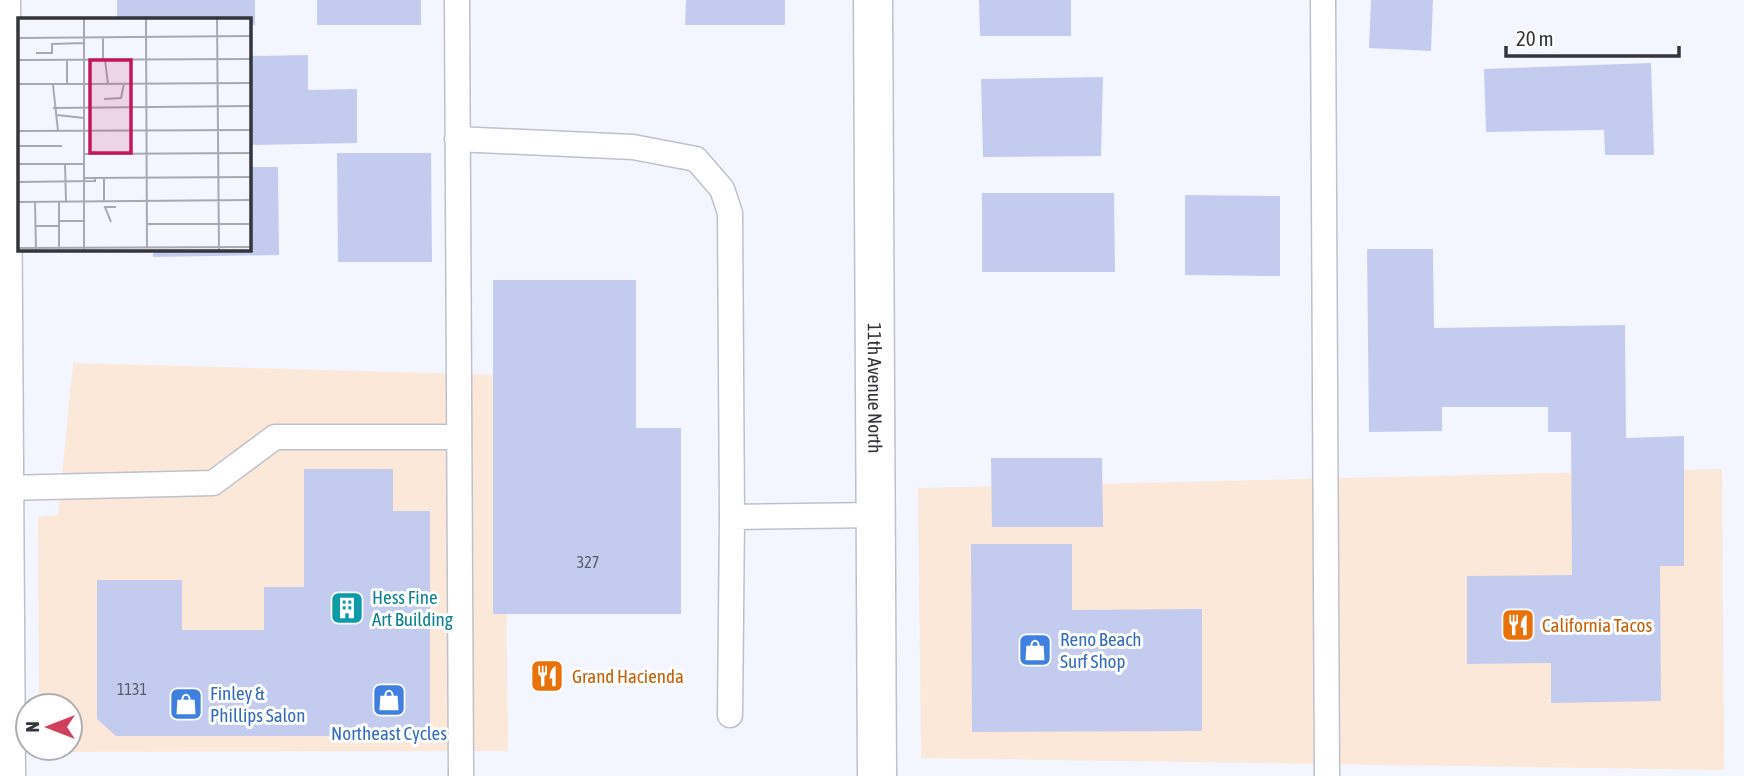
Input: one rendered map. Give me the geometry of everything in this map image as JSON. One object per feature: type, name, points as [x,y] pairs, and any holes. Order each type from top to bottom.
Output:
[{"type":"street","points":[[1,0],[6,776]]},
{"type":"street","name":"11th Avenue North","points":[[873,0],[877,776]]},
{"type":"lane","points":[[457,0],[461,776]]},
{"type":"lane","points":[[1323,0],[1327,776]]},
{"type":"lane","points":[[457,139],[632,147],[696,159],[722,189],[730,213],[730,715]]},
{"type":"lane","points":[[3,510],[213,483],[275,437],[459,437]]},
{"type":"lane","points":[[732,517],[877,515]]},
{"type":"shaded area","points":[[73,363],[504,375],[508,751],[84,752],[84,692],[39,692],[38,517],[58,515]]},
{"type":"shaded area","points":[[1722,469],[1724,770],[921,758],[918,488]]},
{"type":"building","points":[[117,0],[255,0],[255,25],[250,25],[250,18],[117,18]]},
{"type":"building","points":[[317,0],[421,0],[421,25],[317,25]]},
{"type":"building","points":[[686,0],[785,0],[785,25],[685,25]]},
{"type":"building","points":[[979,0],[1071,0],[1071,36],[980,36]]},
{"type":"building","points":[[1371,0],[1433,0],[1431,51],[1369,48]]},
{"type":"building","points":[[308,55],[308,90],[357,89],[357,143],[250,145],[250,56]]},
{"type":"building","points":[[1651,63],[1654,155],[1605,155],[1604,130],[1486,132],[1484,69]]},
{"type":"building","points":[[1103,77],[1101,156],[983,157],[981,79]]},
{"type":"building","points":[[337,153],[431,153],[432,262],[338,262]]},
{"type":"building","points":[[250,167],[278,167],[279,255],[153,257],[153,250],[250,250]]},
{"type":"building","points":[[982,193],[1114,193],[1115,272],[982,272]]},
{"type":"building","points":[[1185,195],[1280,196],[1280,276],[1185,275]]},
{"type":"building","points":[[1367,249],[1433,249],[1434,328],[1625,325],[1626,438],[1684,436],[1684,566],[1660,566],[1661,701],[1551,703],[1551,663],[1467,664],[1467,576],[1572,575],[1571,432],[1548,432],[1548,407],[1442,407],[1442,431],[1369,432]]},
{"type":"building","points":[[493,280],[636,280],[636,428],[681,428],[681,614],[493,614]]},
{"type":"building","points":[[991,458],[1102,458],[1103,527],[992,527]]},
{"type":"building","name":"Hess Fine Art Building","points":[[304,469],[393,469],[393,511],[430,511],[430,736],[116,736],[97,719],[97,580],[182,580],[182,630],[264,630],[264,587],[304,587]]},
{"type":"building","points":[[971,544],[1072,544],[1072,610],[1202,609],[1202,731],[972,732]]},
{"type":"place","name":"Hess Fine Art Building","points":[[347,608]]},
{"type":"place","name":"California Tacos","points":[[1518,625]]},
{"type":"place","name":"Reno Beach Surf Shop","points":[[1035,650]]},
{"type":"place","name":"Grand Hacienda","points":[[547,676]]},
{"type":"place","name":"Northeast Cycles","points":[[389,700]]},
{"type":"place","name":"Finley & Phillips Salon","points":[[186,704]]}]
